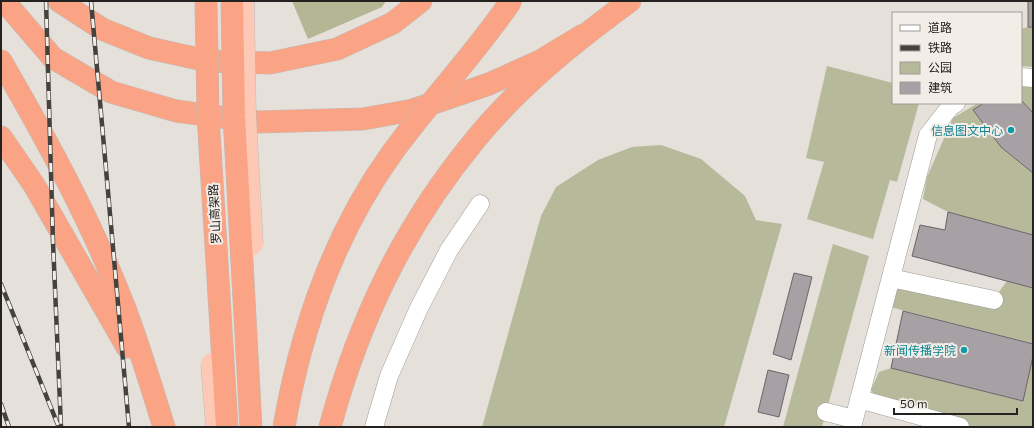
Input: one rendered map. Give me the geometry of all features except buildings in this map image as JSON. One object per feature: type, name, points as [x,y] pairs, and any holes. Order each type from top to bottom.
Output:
[{"type":"highway","points":[[4,1],[53,58],[111,92],[176,111],[258,122],[363,119],[413,110],[489,84],[540,60],[583,35],[630,1]]},
{"type":"highway","points":[[59,1],[102,29],[149,48],[208,61],[270,63],[337,49],[393,23],[421,1]]},
{"type":"highway","name":"罗山高架路","points":[[206,1],[208,115],[227,427]]},
{"type":"highway","points":[[232,1],[234,116],[251,427]]},
{"type":"highway","points":[[284,427],[299,355],[309,318],[339,242],[360,203],[391,155],[417,119],[477,47],[512,1]]},
{"type":"highway","points":[[330,427],[345,374],[365,320],[389,270],[417,220],[475,139],[515,96],[583,35]]},
{"type":"highway","points":[[1,61],[46,139],[71,189],[123,304],[164,427]]},
{"type":"highway","points":[[1,137],[34,185],[111,317],[155,397]]},
{"type":"main road","points":[[196,1],[199,124],[217,427]]},
{"type":"main road","points":[[243,1],[245,116],[261,427]]},
{"type":"lane","points":[[1022,77],[1033,78]]},
{"type":"lane","points":[[826,412],[853,423],[928,135],[950,107],[954,104]]},
{"type":"lane","points":[[374,427],[389,376],[419,308],[449,250],[480,204]]},
{"type":"lane","points":[[891,278],[994,300]]},
{"type":"lane","points":[[859,399],[960,427]]},
{"type":"green space","points":[[292,1],[386,1],[382,7],[308,39]]},
{"type":"green space","points":[[1033,27],[1033,67],[1022,66],[1022,29]]},
{"type":"green space","points":[[827,66],[892,83],[892,104],[919,104],[897,182],[890,180],[873,239],[807,219],[824,162],[806,158]]},
{"type":"green space","points":[[1022,84],[1033,85],[1033,113],[1022,101]]},
{"type":"green space","points":[[976,104],[982,104],[973,110],[1001,147],[1033,173],[1033,235],[948,212],[923,199],[927,177],[953,118]]},
{"type":"green space","points":[[661,145],[701,159],[745,196],[756,220],[782,224],[724,427],[482,427],[541,216],[556,187],[598,160],[632,147]]},
{"type":"green space","points":[[833,244],[869,256],[822,427],[783,427]]},
{"type":"green space","points":[[1007,281],[1033,288],[1033,344],[890,307],[895,288],[990,304]]},
{"type":"green space","points":[[1033,356],[1033,427],[974,427],[876,398],[871,390],[879,372],[891,368],[1022,401]]},
{"type":"railway","points":[[46,1],[53,242],[61,427]]},
{"type":"railway","points":[[91,1],[129,427]]},
{"type":"railway","points":[[1,284],[58,425]]},
{"type":"railway","points":[[1,404],[9,427]]},
{"type":"place","name":"信息图文中心","points":[[1011,130]]},
{"type":"place","name":"新闻传播学院","points":[[964,350]]}]
